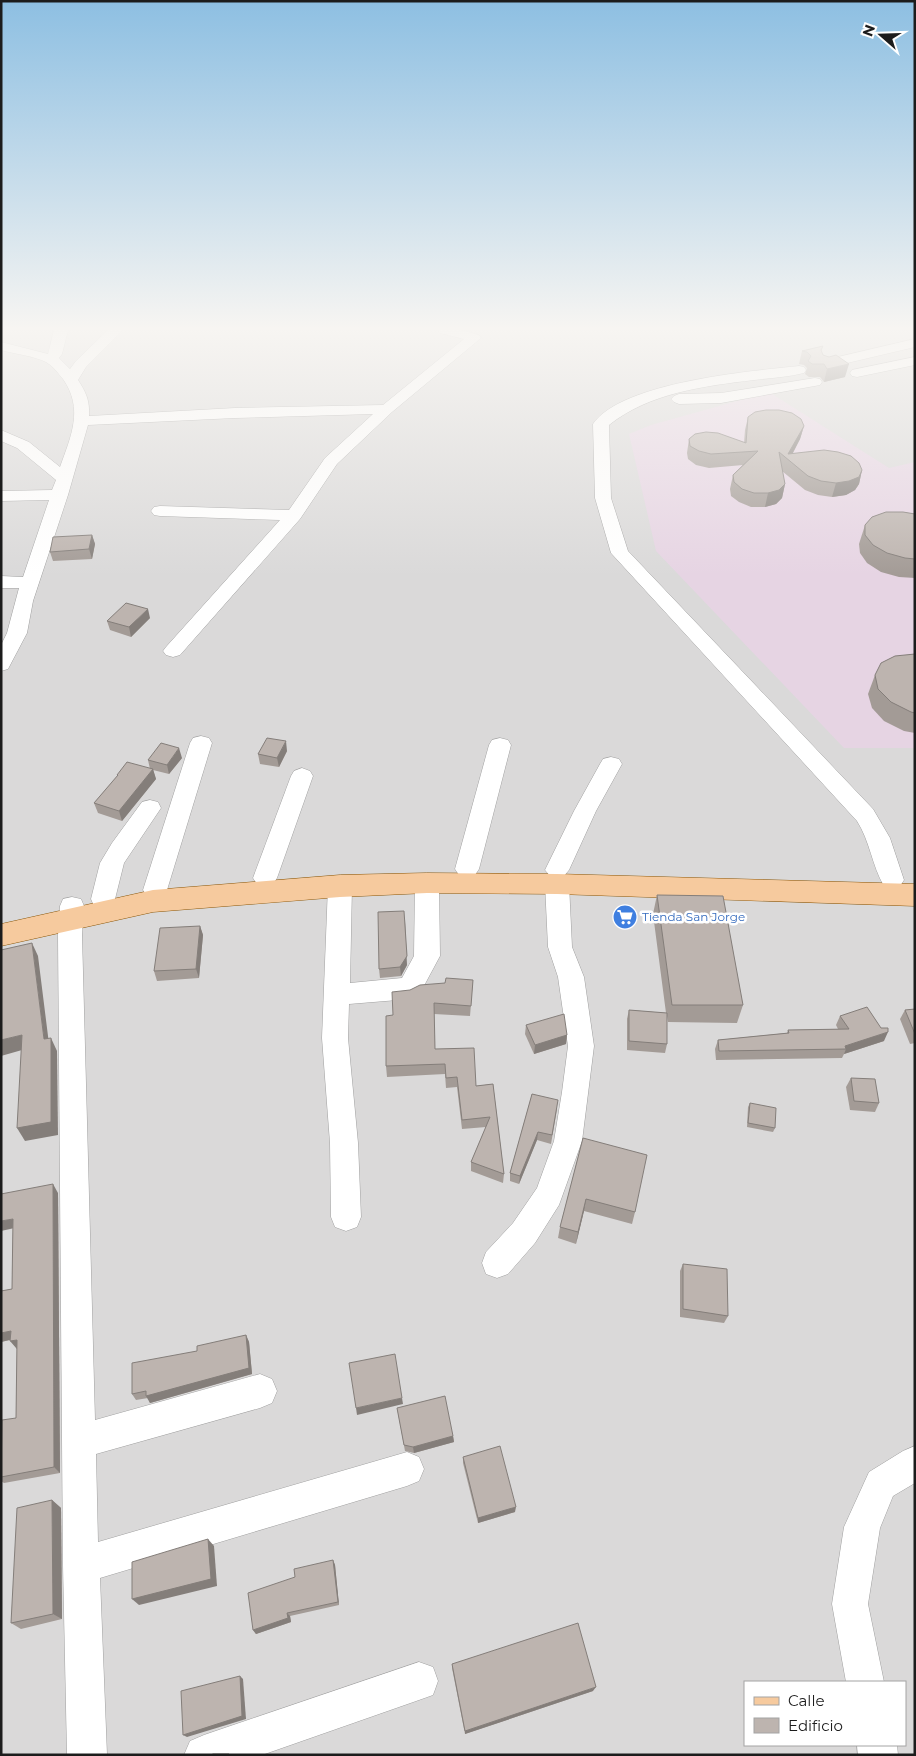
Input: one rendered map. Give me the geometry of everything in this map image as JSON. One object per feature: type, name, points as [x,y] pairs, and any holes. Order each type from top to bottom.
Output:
[{"type":"main road","points":[[1,935],[71,913],[103,899],[155,890],[265,878],[341,872],[467,869],[557,877]]},
{"type":"main road","points":[[1,921],[153,901],[340,886],[427,882],[557,877],[907,885]]},
{"type":"street","points":[[1,665],[17,633],[27,592],[80,432],[82,412]]},
{"type":"street","points":[[81,421],[275,412]]},
{"type":"street","points":[[173,651],[294,515],[331,461],[384,412]]},
{"type":"street","points":[[617,412],[610,415],[602,424],[604,498],[620,553],[865,815],[874,828],[884,851],[907,885]]},
{"type":"street","points":[[1,435],[23,444],[38,455],[62,487]]},
{"type":"street","points":[[1,496],[62,487]]},
{"type":"street","points":[[160,511],[294,515]]},
{"type":"street","points":[[1,582],[27,592]]},
{"type":"street","points":[[1,623],[27,592]]},
{"type":"street","points":[[155,890],[201,743]]},
{"type":"street","points":[[467,869],[500,745]]},
{"type":"street","points":[[497,1262],[524,1233],[549,1195],[568,1141],[581,1046],[571,977],[560,947],[557,877],[585,812],[611,764]]},
{"type":"street","points":[[265,878],[302,776]]},
{"type":"street","points":[[103,899],[112,863],[150,808]]},
{"type":"street","points":[[336,994],[410,988],[427,956],[427,882]]},
{"type":"street","points":[[340,886],[335,1038],[344,1143],[346,1217]]},
{"type":"street","points":[[71,913],[81,1565],[87,1755]]},
{"type":"street","points":[[79,1442],[260,1391]]},
{"type":"street","points":[[865,1681],[850,1604],[862,1527],[881,1484],[915,1463]]},
{"type":"street","points":[[81,1565],[407,1469]]},
{"type":"street","points":[[204,1755],[420,1681]]},
{"type":"shaded area","points":[[1,412],[915,412],[915,1755],[1,1755]]},
{"type":"shaded area","points":[[698,412],[800,412],[889,468],[915,462],[915,748],[844,748],[656,551],[629,434],[651,425]]},
{"type":"building","points":[[755,412],[792,413],[801,419],[804,426],[788,454],[824,450],[851,456],[859,463],[862,470],[859,477],[836,483],[821,481],[808,476],[779,452],[785,484],[779,490],[768,493],[754,493],[742,489],[734,482],[733,475],[758,451],[711,454],[690,446],[689,439],[695,434],[706,432],[718,433],[746,443],[748,417]]},
{"type":"building","points":[[886,512],[915,514],[915,559],[887,553],[873,545],[865,535],[865,525],[872,517]]},
{"type":"building","points":[[92,535],[89,549],[50,552],[53,537]]},
{"type":"building","points":[[126,603],[148,609],[129,627],[107,621]]},
{"type":"building","points":[[915,654],[915,713],[891,702],[878,689],[875,675],[881,663],[895,656]]},
{"type":"building","points":[[267,738],[286,741],[277,758],[258,754]]},
{"type":"building","points":[[161,743],[179,748],[167,765],[148,760]]},
{"type":"building","points":[[127,762],[153,769],[119,811],[94,803],[118,775]]},
{"type":"building","points":[[657,895],[723,896],[743,1005],[672,1005]]},
{"type":"building","points":[[404,911],[407,956],[400,967],[379,969],[378,912]]},
{"type":"building","points":[[200,926],[196,969],[154,971],[160,928]]},
{"type":"building","points":[[32,943],[44,1039],[51,1038],[51,1122],[17,1128],[22,1035],[1,1040],[1,950]]},
{"type":"building","points":[[446,978],[473,980],[471,1006],[434,1003],[435,1049],[474,1048],[476,1086],[493,1084],[504,1174],[471,1162],[490,1117],[462,1120],[457,1077],[446,1078],[445,1064],[386,1066],[386,1016],[393,1015],[392,992],[410,990],[420,985],[445,983]]},
{"type":"building","points":[[867,1007],[881,1028],[888,1028],[888,1032],[845,1046],[846,1049],[719,1051],[718,1040],[789,1033],[788,1030],[849,1029],[840,1016]]},
{"type":"building","points":[[915,1009],[915,1034],[905,1010]]},
{"type":"building","points":[[629,1010],[667,1013],[667,1044],[629,1041]]},
{"type":"building","points":[[564,1014],[567,1035],[535,1045],[526,1025]]},
{"type":"building","points":[[851,1078],[875,1079],[879,1103],[854,1101]]},
{"type":"building","points":[[532,1094],[558,1100],[552,1135],[538,1132],[520,1176],[510,1173]]},
{"type":"building","points":[[750,1103],[776,1108],[775,1128],[748,1123]]},
{"type":"building","points":[[583,1138],[647,1155],[635,1212],[586,1199],[578,1232],[560,1227]]},
{"type":"building","points":[[53,1184],[54,1467],[1,1477],[2,1420],[16,1418],[17,1340],[10,1341],[11,1331],[1,1333],[1,1291],[12,1289],[13,1219],[1,1221],[1,1194]]},
{"type":"building","points":[[683,1264],[727,1269],[728,1316],[683,1309]]},
{"type":"building","points":[[246,1335],[249,1368],[146,1396],[146,1391],[132,1394],[132,1363],[197,1351],[197,1346]]},
{"type":"building","points":[[395,1354],[402,1398],[356,1408],[349,1363]]},
{"type":"building","points":[[445,1396],[453,1436],[413,1447],[404,1445],[397,1408]]},
{"type":"building","points":[[500,1446],[516,1507],[478,1518],[463,1457]]},
{"type":"building","points":[[52,1500],[53,1614],[11,1623],[17,1508]]},
{"type":"building","points":[[208,1539],[211,1579],[132,1599],[132,1562]]},
{"type":"building","points":[[333,1560],[338,1602],[287,1613],[288,1618],[253,1630],[248,1593],[295,1577],[294,1569]]},
{"type":"building","points":[[578,1623],[596,1687],[465,1731],[452,1664]]},
{"type":"building","points":[[240,1676],[242,1716],[183,1735],[181,1691]]},
{"type":"building","points":[[229,1754],[229,1755],[211,1755]]},
{"type":"place","name":"Tienda San Jorge","points":[[625,917]]}]
